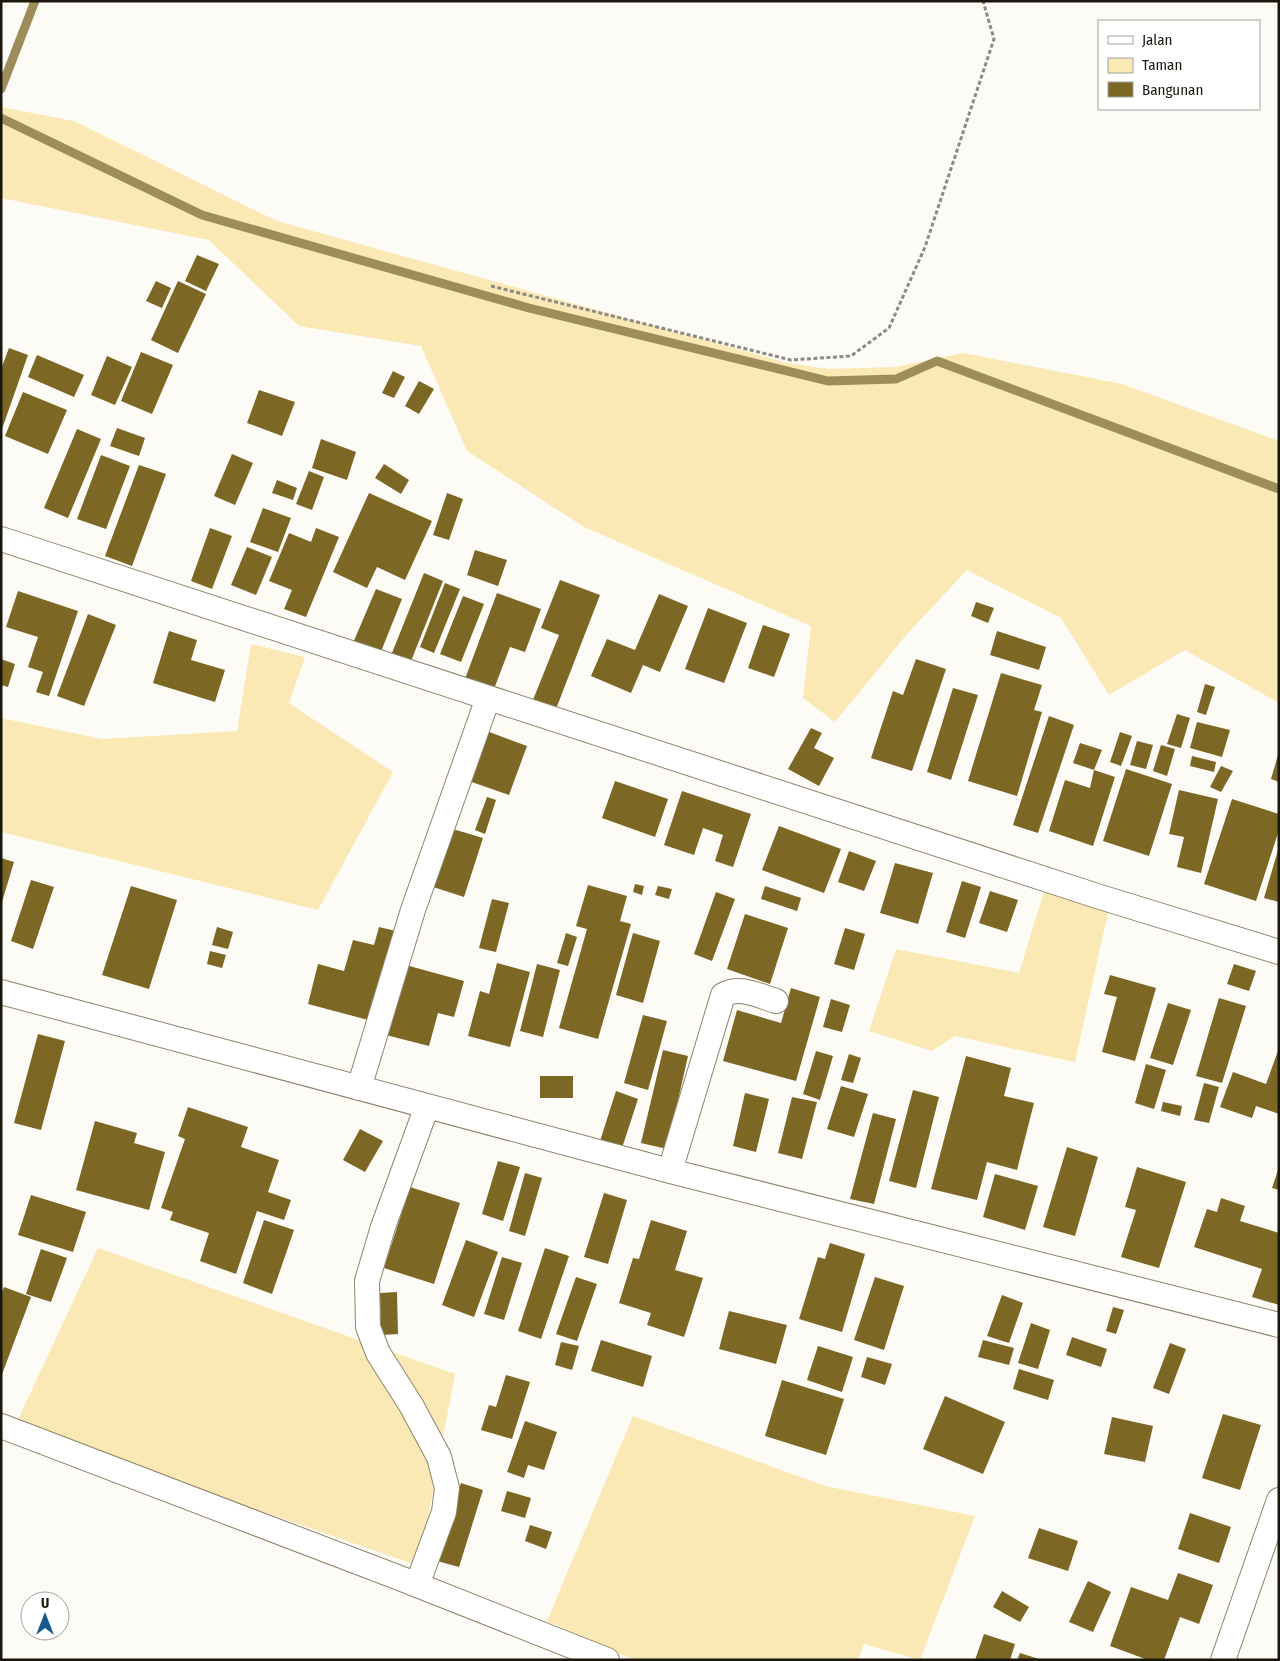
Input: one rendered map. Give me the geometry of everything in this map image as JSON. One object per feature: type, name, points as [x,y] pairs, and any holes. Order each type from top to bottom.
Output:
[{"type":"street","points":[[1,539],[1088,893],[1279,952]]},
{"type":"street","points":[[359,1088],[413,910],[488,698]]},
{"type":"street","points":[[670,1171],[723,995],[729,991],[740,990],[776,1001]]},
{"type":"street","points":[[1,992],[670,1171],[1279,1325]]},
{"type":"street","points":[[417,1585],[444,1512],[447,1488],[439,1457],[411,1405],[378,1353],[368,1327],[366,1281],[383,1227],[427,1106]]},
{"type":"street","points":[[1,1426],[417,1585],[607,1660]]},
{"type":"street","points":[[1223,1660],[1279,1500]]},
{"type":"path","points":[[491,286],[791,360],[851,356],[889,328],[925,247],[994,39],[983,1]]},
{"type":"green space","points":[[1,107],[74,121],[277,221],[787,363],[829,369],[895,367],[963,353],[1122,384],[1279,441],[1279,703],[1185,650],[1109,695],[1061,618],[967,570],[907,634],[835,722],[803,698],[811,626],[584,527],[467,451],[421,346],[299,326],[209,240],[1,198]]},
{"type":"green space","points":[[251,644],[305,657],[289,703],[393,772],[318,910],[1,832],[1,718],[102,739],[237,731]]},
{"type":"green space","points":[[1045,888],[1109,908],[1075,1062],[955,1036],[932,1051],[869,1031],[896,949],[1019,973]]},
{"type":"green space","points":[[98,1248],[455,1374],[419,1566],[15,1426]]},
{"type":"green space","points":[[633,1416],[825,1486],[975,1516],[920,1660],[864,1644],[858,1660],[634,1660],[547,1621]]},
{"type":"building","points":[[197,255],[219,264],[206,291],[185,281]]},
{"type":"building","points":[[156,281],[171,288],[162,308],[146,301]]},
{"type":"building","points":[[178,281],[206,294],[178,353],[151,340]]},
{"type":"building","points":[[9,348],[28,355],[2,429],[1,369]]},
{"type":"building","points":[[141,352],[173,365],[152,414],[121,401]]},
{"type":"building","points":[[37,355],[84,375],[74,397],[28,377]]},
{"type":"building","points":[[107,356],[132,367],[115,405],[91,395]]},
{"type":"building","points":[[393,371],[405,377],[394,398],[382,393]]},
{"type":"building","points":[[419,381],[434,389],[419,414],[405,406]]},
{"type":"building","points":[[259,390],[295,402],[282,436],[247,423]]},
{"type":"building","points":[[23,392],[67,410],[48,454],[5,436]]},
{"type":"building","points":[[117,428],[145,438],[139,456],[110,446]]},
{"type":"building","points":[[77,429],[101,439],[68,518],[44,508]]},
{"type":"building","points":[[321,439],[356,452],[347,480],[312,468]]},
{"type":"building","points":[[232,454],[253,463],[235,505],[214,496]]},
{"type":"building","points":[[101,455],[130,466],[106,529],[77,519]]},
{"type":"building","points":[[384,464],[409,480],[401,494],[375,478]]},
{"type":"building","points":[[139,465],[166,474],[132,566],[105,556]]},
{"type":"building","points":[[309,471],[324,477],[312,510],[296,504]]},
{"type":"building","points":[[277,480],[297,488],[293,500],[272,493]]},
{"type":"building","points":[[369,493],[432,521],[405,580],[377,567],[367,588],[333,572]]},
{"type":"building","points":[[447,493],[463,499],[449,540],[433,535]]},
{"type":"building","points":[[263,508],[291,518],[278,552],[250,542]]},
{"type":"building","points":[[210,528],[232,536],[212,589],[191,581]]},
{"type":"building","points":[[316,528],[339,537],[306,617],[284,609],[292,590],[269,581],[289,533],[311,542]]},
{"type":"building","points":[[247,547],[272,557],[256,595],[231,585]]},
{"type":"building","points":[[475,550],[507,560],[498,586],[467,575]]},
{"type":"building","points":[[424,573],[443,581],[411,661],[392,653]]},
{"type":"building","points":[[560,580],[600,595],[556,709],[533,700],[559,635],[541,628]]},
{"type":"building","points":[[445,583],[460,589],[434,653],[420,647]]},
{"type":"building","points":[[376,589],[402,599],[380,654],[353,643]]},
{"type":"building","points":[[18,591],[78,611],[49,696],[36,692],[43,672],[28,667],[38,637],[6,627]]},
{"type":"building","points":[[497,593],[541,609],[525,652],[510,647],[494,689],[465,679]]},
{"type":"building","points":[[659,594],[688,606],[660,672],[643,665],[631,693],[591,676],[607,639],[635,650]]},
{"type":"building","points":[[463,596],[484,604],[461,662],[440,654]]},
{"type":"building","points":[[976,602],[994,608],[988,623],[971,616]]},
{"type":"building","points":[[708,608],[747,623],[724,683],[685,669]]},
{"type":"building","points":[[88,614],[116,625],[84,706],[57,696]]},
{"type":"building","points":[[763,625],[790,634],[774,677],[748,668]]},
{"type":"building","points":[[169,631],[197,640],[191,660],[225,670],[215,702],[153,683]]},
{"type":"building","points":[[997,631],[1046,647],[1039,670],[990,655]]},
{"type":"building","points":[[1,659],[15,664],[8,687],[1,685]]},
{"type":"building","points":[[916,659],[946,669],[912,771],[871,758],[893,691],[903,695]]},
{"type":"building","points":[[1001,673],[1042,685],[1034,710],[1042,712],[1017,796],[968,781]]},
{"type":"building","points":[[1205,684],[1215,687],[1206,715],[1197,712]]},
{"type":"building","points":[[953,688],[978,695],[951,780],[927,772]]},
{"type":"building","points":[[1177,714],[1190,718],[1181,748],[1167,744]]},
{"type":"building","points":[[1049,716],[1074,725],[1038,833],[1013,825]]},
{"type":"building","points":[[1197,722],[1230,730],[1222,757],[1190,748]]},
{"type":"building","points":[[811,728],[822,733],[814,748],[834,758],[819,786],[788,769]]},
{"type":"building","points":[[484,730],[527,746],[509,795],[466,780]]},
{"type":"building","points":[[1120,732],[1132,736],[1121,766],[1110,762]]},
{"type":"building","points":[[1137,741],[1153,745],[1146,769],[1130,765]]},
{"type":"building","points":[[1080,743],[1102,750],[1094,770],[1073,763]]},
{"type":"building","points":[[1161,745],[1175,749],[1167,776],[1153,771]]},
{"type":"building","points":[[1279,755],[1279,782],[1271,779]]},
{"type":"building","points":[[1192,756],[1216,762],[1214,772],[1190,766]]},
{"type":"building","points":[[1221,766],[1233,771],[1221,792],[1210,787]]},
{"type":"building","points":[[1126,769],[1172,784],[1149,856],[1103,841]]},
{"type":"building","points":[[1094,770],[1115,777],[1093,846],[1049,831],[1065,780],[1090,788]]},
{"type":"building","points":[[615,781],[668,799],[655,837],[602,818]]},
{"type":"building","points":[[1179,790],[1218,799],[1201,873],[1177,867],[1184,837],[1169,834]]},
{"type":"building","points":[[682,791],[751,814],[733,867],[715,861],[723,835],[703,828],[694,855],[664,845]]},
{"type":"building","points":[[487,797],[496,800],[485,834],[475,830]]},
{"type":"building","points":[[1232,799],[1279,814],[1279,830],[1256,901],[1204,884]]},
{"type":"building","points":[[779,826],[841,849],[824,893],[762,870]]},
{"type":"building","points":[[446,827],[483,838],[464,897],[427,885]]},
{"type":"building","points":[[1279,850],[1279,902],[1264,898]]},
{"type":"building","points":[[849,851],[876,861],[864,891],[838,882]]},
{"type":"building","points":[[1,858],[14,862],[2,902],[1,902]]},
{"type":"building","points":[[895,863],[933,873],[918,924],[880,913]]},
{"type":"building","points":[[31,880],[54,887],[33,949],[11,941]]},
{"type":"building","points":[[962,881],[981,887],[965,938],[946,932]]},
{"type":"building","points":[[635,884],[644,886],[642,895],[633,892]]},
{"type":"building","points":[[588,885],[627,896],[620,921],[631,924],[598,1039],[559,1028],[587,929],[576,926]]},
{"type":"building","points":[[131,886],[177,900],[149,989],[102,975]]},
{"type":"building","points":[[658,886],[672,889],[669,899],[655,895]]},
{"type":"building","points":[[765,886],[801,898],[797,911],[761,899]]},
{"type":"building","points":[[990,891],[1018,900],[1007,932],[979,923]]},
{"type":"building","points":[[716,892],[735,899],[712,961],[694,954]]},
{"type":"building","points":[[492,899],[509,903],[496,952],[479,948]]},
{"type":"building","points":[[745,914],[788,928],[770,984],[727,969]]},
{"type":"building","points":[[217,927],[233,932],[228,949],[212,945]]},
{"type":"building","points":[[379,927],[396,931],[372,1021],[308,1004],[318,964],[344,971],[353,940],[374,945]]},
{"type":"building","points":[[845,928],[865,934],[854,970],[834,964]]},
{"type":"building","points":[[566,933],[577,937],[568,966],[557,963]]},
{"type":"building","points":[[633,933],[660,941],[643,1003],[616,995]]},
{"type":"building","points":[[210,951],[226,955],[222,968],[207,964]]},
{"type":"building","points":[[497,963],[530,972],[510,1047],[468,1036],[480,991],[489,994]]},
{"type":"building","points":[[402,964],[464,981],[454,1017],[438,1013],[429,1046],[382,1034]]},
{"type":"building","points":[[537,964],[560,970],[543,1037],[520,1031]]},
{"type":"building","points":[[1234,964],[1256,971],[1249,991],[1227,984]]},
{"type":"building","points":[[1110,975],[1156,988],[1135,1061],[1102,1052],[1117,997],[1104,994]]},
{"type":"building","points":[[791,988],[820,997],[796,1081],[723,1061],[737,1010],[781,1023]]},
{"type":"building","points":[[1219,998],[1246,1006],[1222,1083],[1196,1076]]},
{"type":"building","points":[[831,999],[850,1005],[842,1032],[823,1027]]},
{"type":"building","points":[[1168,1003],[1191,1010],[1173,1065],[1150,1058]]},
{"type":"building","points":[[643,1015],[667,1021],[648,1090],[624,1083]]},
{"type":"building","points":[[38,1034],[65,1041],[41,1130],[14,1123]]},
{"type":"building","points":[[1279,1048],[1279,1114],[1256,1106],[1252,1118],[1220,1107],[1233,1072],[1266,1084]]},
{"type":"building","points":[[663,1050],[688,1056],[667,1149],[641,1143]]},
{"type":"building","points":[[816,1051],[833,1056],[820,1100],[803,1094]]},
{"type":"building","points":[[849,1054],[861,1058],[853,1083],[841,1080]]},
{"type":"building","points":[[966,1056],[1011,1068],[1004,1096],[1034,1103],[1017,1170],[987,1162],[977,1200],[931,1189]]},
{"type":"building","points":[[1146,1064],[1166,1070],[1154,1109],[1135,1103]]},
{"type":"building","points":[[540,1076],[573,1076],[573,1098],[540,1098]]},
{"type":"building","points":[[1204,1083],[1219,1087],[1209,1123],[1194,1120]]},
{"type":"building","points":[[841,1086],[868,1094],[854,1137],[827,1129]]},
{"type":"building","points":[[913,1090],[939,1097],[916,1188],[889,1181]]},
{"type":"building","points":[[616,1091],[638,1099],[622,1148],[600,1141]]},
{"type":"building","points":[[745,1093],[769,1099],[756,1152],[733,1146]]},
{"type":"building","points":[[792,1097],[817,1102],[802,1159],[778,1153]]},
{"type":"building","points":[[1163,1102],[1182,1106],[1180,1116],[1161,1111]]},
{"type":"building","points":[[188,1107],[248,1127],[241,1147],[279,1160],[268,1192],[291,1200],[284,1220],[257,1211],[236,1274],[200,1261],[209,1233],[170,1220],[173,1212],[161,1208],[185,1139],[178,1136]]},
{"type":"building","points":[[873,1113],[896,1119],[874,1204],[850,1199]]},
{"type":"building","points":[[95,1121],[137,1133],[134,1143],[165,1152],[149,1210],[76,1190]]},
{"type":"building","points":[[360,1129],[383,1141],[365,1172],[343,1160]]},
{"type":"building","points":[[1067,1147],[1098,1157],[1075,1236],[1043,1227]]},
{"type":"building","points":[[498,1161],[520,1167],[503,1221],[482,1214]]},
{"type":"building","points":[[1137,1167],[1186,1182],[1159,1268],[1121,1257],[1136,1210],[1125,1207]]},
{"type":"building","points":[[1279,1167],[1279,1190],[1272,1188]]},
{"type":"building","points":[[525,1173],[542,1178],[525,1236],[509,1231]]},
{"type":"building","points":[[995,1174],[1038,1186],[1025,1230],[983,1217]]},
{"type":"building","points":[[410,1187],[460,1203],[434,1284],[384,1268]]},
{"type":"building","points":[[604,1193],[627,1200],[608,1264],[584,1257]]},
{"type":"building","points":[[31,1195],[86,1212],[73,1252],[18,1235]]},
{"type":"building","points":[[1221,1198],[1245,1206],[1240,1221],[1279,1233],[1279,1305],[1252,1297],[1262,1269],[1194,1247],[1207,1209],[1217,1212]]},
{"type":"building","points":[[264,1220],[294,1230],[272,1294],[243,1283]]},
{"type":"building","points":[[651,1220],[687,1231],[675,1270],[703,1278],[684,1337],[647,1325],[651,1313],[619,1303],[633,1258],[639,1259]]},
{"type":"building","points":[[466,1240],[498,1252],[474,1317],[442,1305]]},
{"type":"building","points":[[830,1243],[865,1254],[842,1332],[799,1319],[818,1257],[825,1259]]},
{"type":"building","points":[[545,1248],[569,1256],[541,1339],[518,1331]]},
{"type":"building","points":[[41,1249],[67,1258],[51,1302],[26,1294]]},
{"type":"building","points":[[502,1257],[522,1263],[504,1320],[484,1314]]},
{"type":"building","points":[[576,1277],[597,1284],[577,1341],[556,1334]]},
{"type":"building","points":[[875,1277],[904,1286],[884,1350],[854,1340]]},
{"type":"building","points":[[4,1287],[31,1297],[1,1377],[1,1294]]},
{"type":"building","points":[[397,1292],[398,1334],[381,1335],[380,1293]]},
{"type":"building","points":[[1002,1295],[1023,1303],[1009,1343],[987,1336]]},
{"type":"building","points":[[1113,1307],[1124,1310],[1116,1334],[1106,1331]]},
{"type":"building","points":[[729,1311],[787,1325],[776,1364],[719,1349]]},
{"type":"building","points":[[1031,1323],[1050,1330],[1038,1369],[1018,1363]]},
{"type":"building","points":[[1072,1337],[1107,1349],[1101,1367],[1066,1355]]},
{"type":"building","points":[[601,1340],[652,1356],[643,1387],[591,1371]]},
{"type":"building","points":[[983,1340],[1014,1348],[1009,1365],[978,1357]]},
{"type":"building","points":[[561,1342],[579,1346],[572,1370],[555,1365]]},
{"type":"building","points":[[1170,1343],[1186,1349],[1169,1394],[1153,1388]]},
{"type":"building","points":[[818,1346],[853,1357],[842,1392],[807,1380]]},
{"type":"building","points":[[867,1357],[892,1364],[885,1385],[861,1377]]},
{"type":"building","points":[[1019,1369],[1054,1380],[1048,1400],[1013,1389]]},
{"type":"building","points":[[506,1375],[530,1382],[512,1439],[481,1430],[489,1405],[496,1407]]},
{"type":"building","points":[[782,1380],[844,1399],[826,1455],[765,1436]]},
{"type":"building","points":[[945,1396],[1005,1422],[983,1474],[923,1449]]},
{"type":"building","points":[[1223,1414],[1261,1425],[1240,1490],[1202,1478]]},
{"type":"building","points":[[1112,1417],[1153,1426],[1145,1462],[1104,1454]]},
{"type":"building","points":[[525,1421],[557,1432],[544,1470],[528,1465],[524,1478],[507,1472]]},
{"type":"building","points":[[461,1483],[483,1490],[459,1567],[437,1561]]},
{"type":"building","points":[[507,1491],[531,1498],[525,1518],[501,1511]]},
{"type":"building","points":[[1190,1513],[1231,1527],[1219,1563],[1178,1549]]},
{"type":"building","points":[[530,1525],[552,1532],[546,1549],[525,1541]]},
{"type":"building","points":[[1039,1528],[1078,1541],[1068,1571],[1028,1558]]},
{"type":"building","points":[[1178,1573],[1213,1585],[1199,1624],[1180,1617],[1164,1660],[1148,1660],[1110,1646],[1131,1587],[1168,1600]]},
{"type":"building","points":[[1088,1581],[1111,1592],[1093,1632],[1069,1622]]},
{"type":"building","points":[[1002,1591],[1029,1607],[1020,1622],[993,1607]]},
{"type":"building","points":[[984,1634],[1015,1644],[1010,1660],[975,1660]]},
{"type":"building","points":[[1020,1653],[1039,1659],[1039,1660],[1017,1660]]},
{"type":"waterway","points":[[1,89],[35,1]]},
{"type":"waterway","points":[[1,118],[202,215],[529,308],[828,381],[896,379],[937,361],[1279,489]]}]
